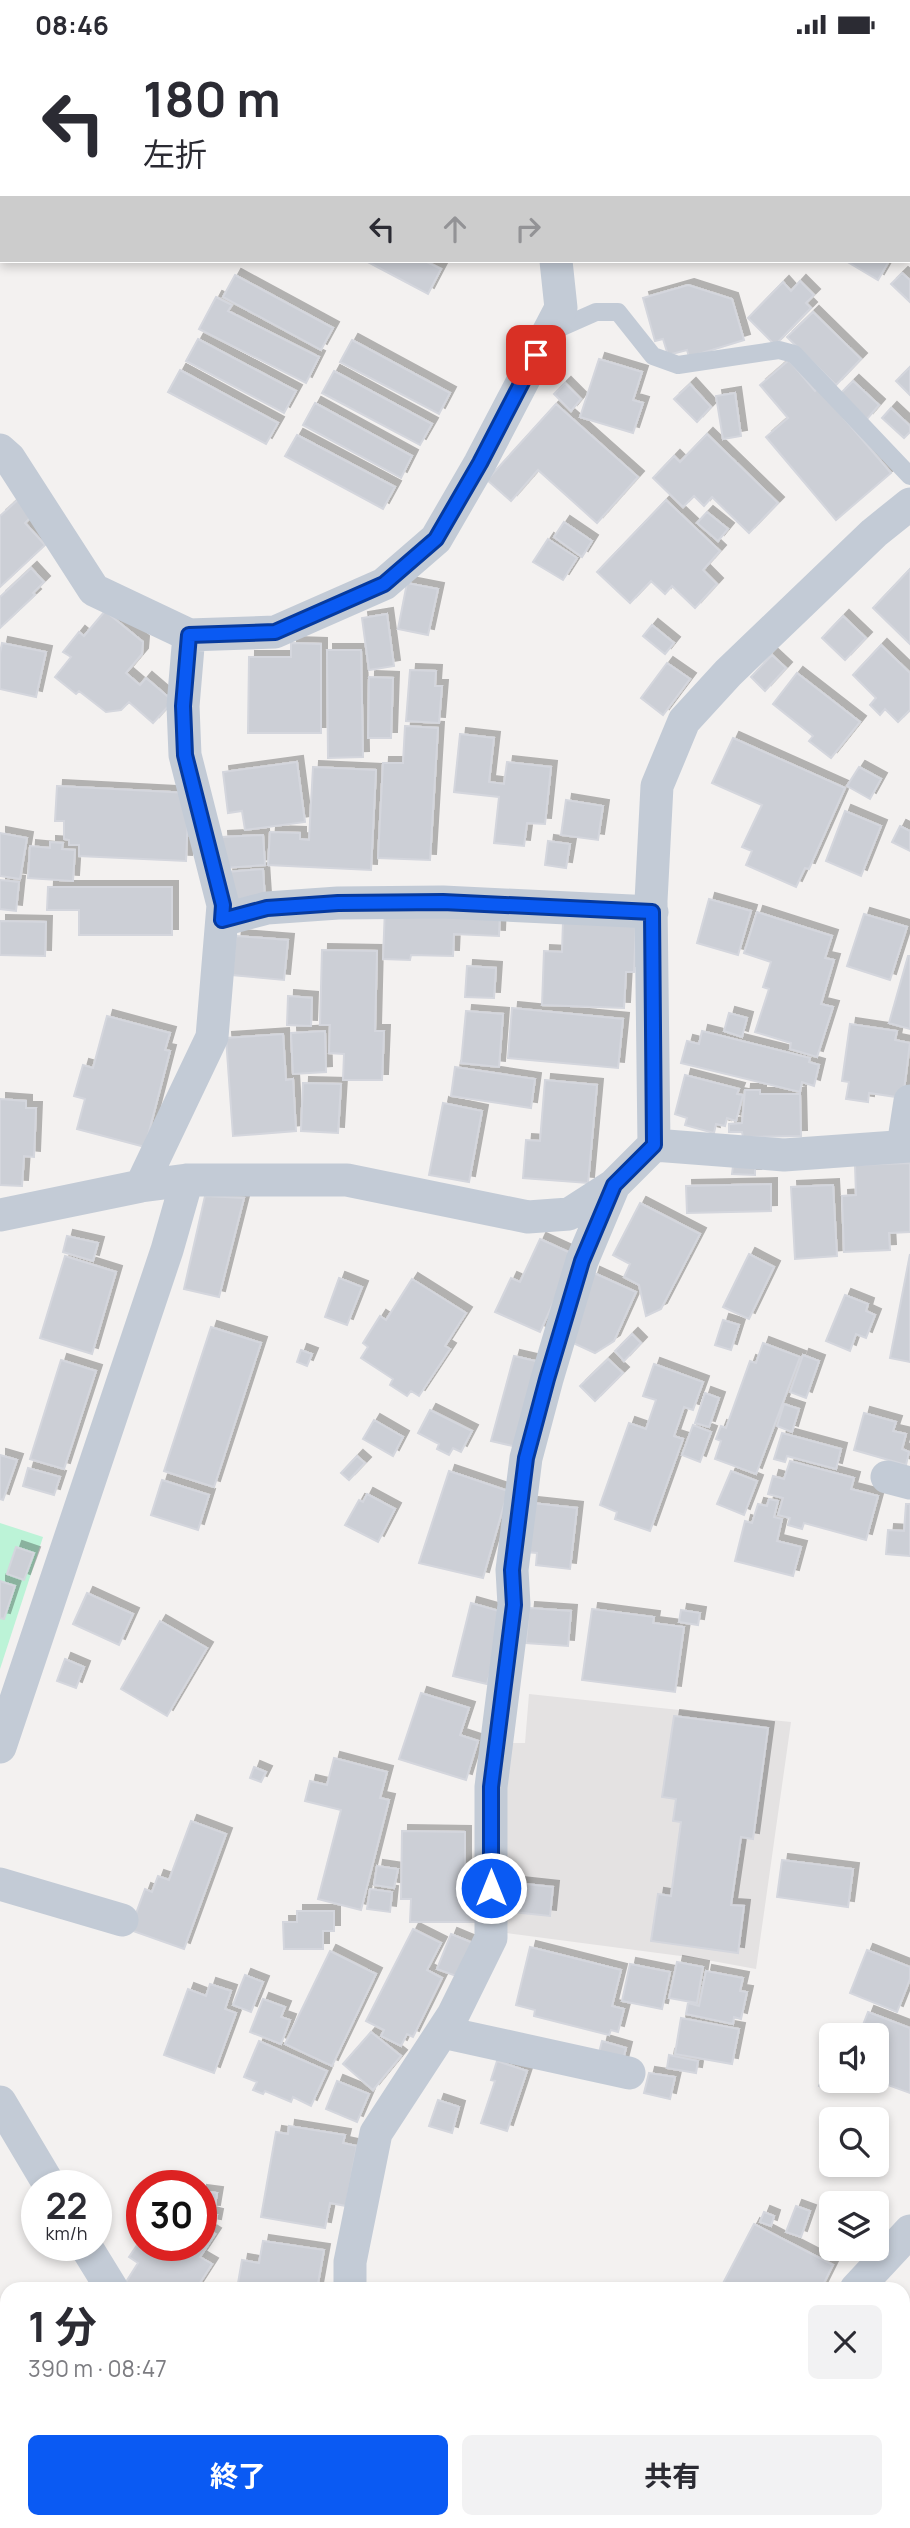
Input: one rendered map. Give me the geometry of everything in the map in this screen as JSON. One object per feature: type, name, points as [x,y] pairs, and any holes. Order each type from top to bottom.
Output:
[{"type":"street","points":[[0,450],[9,459],[94,590],[189,635],[275,632],[384,584],[436,539],[480,463],[561,308],[556,263]]},
{"type":"street","points":[[0,1215],[142,1186],[187,1180],[347,1180],[528,1217],[569,1214],[614,1185],[654,1145],[652,912],[657,786],[684,721],[728,673],[904,520]]},
{"type":"street","points":[[142,1186],[212,1037],[222,920],[223,905],[185,755],[183,706],[189,635]]},
{"type":"street","points":[[222,920],[267,908],[338,903],[443,902],[652,912]]},
{"type":"street","points":[[654,1145],[784,1154],[906,1146],[910,1101]]},
{"type":"street","points":[[0,1747],[167,1250],[187,1180]]},
{"type":"street","points":[[350,2282],[350,2262],[376,2133],[442,2032],[491,1938],[491,1787],[514,1605],[512,1570],[526,1458],[582,1261],[614,1185]]},
{"type":"street","points":[[0,1884],[122,1920]]},
{"type":"street","points":[[442,2032],[629,2073]]},
{"type":"street","points":[[0,2102],[40,2170]]},
{"type":"street","points":[[863,2282],[910,2231]]},
{"type":"street","points":[[95,2261],[108,2282]]},
{"type":"lane","points":[[547,334],[596,312],[618,312],[653,356],[678,365],[708,363],[779,350],[794,354],[910,476]]},
{"type":"shaded area","points":[[529,1694],[791,1722],[756,1969],[696,1958],[506,1933],[507,1743],[525,1743]]},
{"type":"green space","points":[[0,1523],[43,1537],[0,1669]]},
{"type":"building","points":[[370,263],[429,263],[441,269],[428,294]]},
{"type":"building","points":[[849,263],[888,263],[878,280]]},
{"type":"building","points":[[902,273],[910,280],[910,302],[891,284]]},
{"type":"building","points":[[235,275],[333,328],[321,350],[223,297]]},
{"type":"building","points":[[800,281],[814,295],[806,303],[811,308],[775,345],[748,318],[783,282],[791,291]]},
{"type":"building","points":[[688,285],[732,299],[744,340],[689,357],[687,350],[668,355],[663,339],[655,341],[643,298]]},
{"type":"building","points":[[216,297],[232,305],[228,311],[319,357],[306,383],[199,329]]},
{"type":"building","points":[[813,312],[861,359],[836,385],[787,337]]},
{"type":"building","points":[[198,339],[296,391],[284,413],[186,361]]},
{"type":"building","points":[[352,340],[450,393],[439,414],[340,362]]},
{"type":"building","points":[[599,359],[642,372],[633,400],[643,403],[633,433],[580,417]]},
{"type":"building","points":[[789,360],[815,391],[818,388],[891,473],[836,520],[766,437],[788,418],[760,385]]},
{"type":"building","points":[[910,367],[910,395],[896,381]]},
{"type":"building","points":[[180,370],[278,423],[266,444],[168,392]]},
{"type":"building","points":[[334,371],[432,424],[420,445],[322,393]]},
{"type":"building","points":[[853,381],[879,405],[867,419],[840,394]]},
{"type":"building","points":[[565,383],[581,399],[571,411],[554,394]]},
{"type":"building","points":[[690,384],[711,407],[697,422],[674,399]]},
{"type":"building","points":[[735,393],[741,436],[723,439],[716,396]]},
{"type":"building","points":[[315,403],[412,456],[401,478],[303,425]]},
{"type":"building","points":[[556,404],[638,477],[597,523],[538,470],[511,501],[487,480]]},
{"type":"building","points":[[891,408],[910,426],[910,432],[904,438],[882,418]]},
{"type":"building","points":[[707,434],[778,503],[749,533],[712,497],[704,506],[694,496],[683,507],[653,478],[674,456],[680,462]]},
{"type":"building","points":[[297,435],[395,487],[383,509],[285,456]]},
{"type":"building","points":[[21,497],[35,513],[25,523],[45,545],[0,587],[0,516]]},
{"type":"building","points":[[666,500],[720,551],[703,570],[717,584],[695,608],[672,586],[665,594],[651,581],[630,603],[597,572]]},
{"type":"building","points":[[707,512],[728,529],[718,541],[697,523]]},
{"type":"building","points":[[564,522],[592,541],[582,557],[554,537]]},
{"type":"building","points":[[548,539],[577,558],[563,580],[533,562]]},
{"type":"building","points":[[31,568],[44,582],[33,593],[35,595],[0,628],[0,597]]},
{"type":"building","points":[[910,569],[910,644],[873,608]]},
{"type":"building","points":[[407,583],[438,589],[428,635],[398,629]]},
{"type":"building","points":[[105,611],[143,642],[142,654],[126,673],[140,685],[146,678],[173,701],[153,723],[129,702],[121,710],[106,712],[79,691],[76,694],[55,677],[71,657],[63,652],[79,632],[84,636]]},
{"type":"building","points":[[387,614],[394,666],[369,670],[362,618]]},
{"type":"building","points":[[843,616],[866,638],[845,660],[822,638]]},
{"type":"building","points":[[652,625],[674,643],[665,654],[643,636]]},
{"type":"building","points":[[2,643],[46,652],[36,697],[0,689]]},
{"type":"building","points":[[291,643],[321,644],[321,733],[248,733],[249,657],[291,657]]},
{"type":"building","points":[[881,645],[910,673],[910,710],[898,722],[885,709],[880,715],[870,705],[876,698],[853,675]]},
{"type":"building","points":[[327,650],[361,650],[363,757],[328,758]]},
{"type":"building","points":[[772,655],[786,668],[765,691],[751,677]]},
{"type":"building","points":[[667,663],[690,679],[663,715],[641,698]]},
{"type":"building","points":[[410,670],[436,671],[435,686],[442,686],[439,723],[406,721]]},
{"type":"building","points":[[797,673],[860,722],[831,758],[809,741],[813,736],[773,704]]},
{"type":"building","points":[[369,677],[393,678],[391,738],[368,738]]},
{"type":"building","points":[[405,726],[438,728],[430,860],[378,858],[383,763],[403,763]]},
{"type":"building","points":[[460,734],[494,738],[489,782],[504,784],[507,762],[551,767],[545,824],[527,823],[524,846],[494,843],[499,797],[454,792]]},
{"type":"building","points":[[733,738],[845,788],[809,869],[805,868],[796,887],[746,865],[752,851],[742,847],[762,805],[712,783]]},
{"type":"building","points":[[297,762],[305,822],[245,830],[242,811],[228,813],[223,772]]},
{"type":"building","points":[[313,767],[376,770],[371,870],[268,865],[270,832],[300,833],[300,839],[309,840]]},
{"type":"building","points":[[859,767],[881,779],[870,799],[847,786]]},
{"type":"building","points":[[57,786],[189,793],[186,861],[79,856],[79,845],[69,845],[69,840],[64,839],[64,821],[55,821]]},
{"type":"building","points":[[566,800],[603,806],[598,840],[561,835]]},
{"type":"building","points":[[845,811],[881,826],[861,876],[826,861]]},
{"type":"building","points":[[900,826],[910,831],[910,851],[892,842]]},
{"type":"building","points":[[0,833],[27,838],[20,879],[0,876]]},
{"type":"building","points":[[263,835],[265,865],[224,868],[222,837]]},
{"type":"building","points":[[548,841],[570,844],[566,868],[545,865]]},
{"type":"building","points":[[50,842],[63,843],[62,849],[75,850],[73,881],[28,878],[30,846],[50,848]]},
{"type":"building","points":[[263,869],[265,899],[229,902],[227,872]]},
{"type":"building","points":[[0,880],[19,882],[16,911],[0,909]]},
{"type":"building","points":[[48,887],[172,887],[172,935],[79,935],[79,910],[47,910]]},
{"type":"building","points":[[709,899],[751,911],[738,955],[697,943]]},
{"type":"building","points":[[385,908],[500,911],[499,936],[454,934],[453,956],[411,955],[410,960],[383,959]]},
{"type":"building","points":[[757,912],[832,936],[825,958],[834,960],[821,1004],[833,1007],[817,1057],[790,1049],[791,1043],[755,1032],[769,989],[763,987],[771,962],[744,953]]},
{"type":"building","points":[[864,914],[907,927],[890,980],[847,966]]},
{"type":"building","points":[[0,921],[46,922],[45,956],[0,955]]},
{"type":"building","points":[[563,921],[636,924],[634,972],[626,972],[624,1008],[542,1005],[544,951],[562,952]]},
{"type":"building","points":[[236,936],[288,940],[284,980],[232,975]]},
{"type":"building","points":[[322,950],[377,951],[375,1031],[384,1031],[382,1080],[343,1080],[344,1054],[329,1053],[330,1025],[320,1025]]},
{"type":"building","points":[[910,956],[910,1029],[889,1023]]},
{"type":"building","points":[[467,966],[496,968],[494,998],[465,997]]},
{"type":"building","points":[[288,996],[312,998],[311,1026],[287,1025]]},
{"type":"building","points":[[512,1008],[623,1019],[618,1068],[508,1058]]},
{"type":"building","points":[[466,1011],[503,1014],[499,1067],[461,1063]]},
{"type":"building","points":[[729,1013],[747,1018],[742,1037],[724,1031]]},
{"type":"building","points":[[107,1016],[170,1033],[165,1050],[170,1051],[145,1147],[77,1129],[85,1099],[74,1096],[83,1065],[93,1068]]},
{"type":"building","points":[[850,1024],[897,1031],[895,1040],[910,1043],[903,1098],[869,1093],[868,1102],[846,1099],[849,1082],[842,1081]]},
{"type":"building","points":[[325,1031],[326,1072],[293,1074],[291,1033]]},
{"type":"building","points":[[702,1031],[810,1058],[809,1062],[819,1065],[814,1086],[802,1082],[800,1092],[681,1063],[687,1041],[699,1044]]},
{"type":"building","points":[[283,1034],[286,1080],[293,1079],[296,1131],[233,1136],[226,1038]]},
{"type":"building","points":[[455,1067],[535,1079],[531,1108],[451,1096]]},
{"type":"building","points":[[685,1075],[739,1089],[737,1094],[743,1095],[736,1121],[727,1118],[725,1126],[716,1124],[714,1133],[685,1125],[687,1118],[675,1114]]},
{"type":"building","points":[[545,1080],[597,1085],[588,1183],[523,1178],[526,1140],[540,1141]]},
{"type":"building","points":[[303,1083],[341,1084],[338,1133],[301,1131]]},
{"type":"building","points":[[745,1090],[760,1090],[760,1094],[800,1094],[801,1136],[743,1137],[742,1132],[729,1132],[729,1124],[742,1123]]},
{"type":"building","points":[[0,1099],[26,1101],[26,1108],[36,1108],[34,1157],[24,1156],[22,1186],[0,1185]]},
{"type":"building","points":[[443,1103],[482,1111],[469,1182],[429,1175]]},
{"type":"building","points":[[910,1163],[910,1232],[889,1233],[890,1250],[844,1252],[842,1196],[856,1195],[855,1165]]},
{"type":"building","points":[[733,1166],[755,1167],[755,1175],[732,1174]]},
{"type":"building","points":[[771,1184],[771,1211],[687,1213],[686,1186]]},
{"type":"building","points":[[833,1185],[837,1256],[795,1259],[791,1187]]},
{"type":"building","points":[[205,1196],[244,1198],[219,1297],[184,1289]]},
{"type":"building","points":[[640,1203],[700,1234],[661,1309],[646,1316],[639,1285],[624,1277],[630,1264],[613,1255]]},
{"type":"building","points":[[67,1236],[98,1243],[93,1261],[63,1252]]},
{"type":"building","points":[[540,1239],[575,1255],[540,1332],[495,1312],[511,1278],[520,1282]]},
{"type":"building","points":[[749,1254],[774,1267],[749,1319],[723,1307]]},
{"type":"building","points":[[910,1254],[910,1362],[890,1358]]},
{"type":"building","points":[[65,1256],[116,1272],[92,1354],[40,1338]]},
{"type":"building","points":[[594,1273],[636,1292],[614,1341],[595,1353],[573,1343]]},
{"type":"building","points":[[339,1278],[362,1287],[347,1325],[325,1317]]},
{"type":"building","points":[[412,1279],[466,1313],[445,1346],[450,1349],[419,1396],[411,1391],[407,1396],[390,1385],[393,1379],[361,1358],[368,1347],[363,1343],[380,1316],[386,1320]]},
{"type":"building","points":[[845,1295],[868,1304],[866,1311],[875,1315],[866,1338],[856,1334],[850,1351],[826,1341]]},
{"type":"building","points":[[723,1320],[739,1325],[731,1350],[715,1345]]},
{"type":"building","points":[[211,1327],[261,1343],[214,1487],[164,1471]]},
{"type":"building","points":[[632,1334],[641,1343],[624,1361],[615,1351]]},
{"type":"building","points":[[763,1343],[800,1357],[756,1474],[715,1459],[721,1441],[716,1439],[721,1426],[726,1428],[750,1361],[756,1363]]},
{"type":"building","points":[[301,1350],[312,1354],[307,1366],[297,1362]]},
{"type":"building","points":[[803,1355],[819,1361],[806,1398],[790,1392]]},
{"type":"building","points":[[514,1356],[540,1362],[517,1447],[491,1441]]},
{"type":"building","points":[[608,1359],[623,1373],[595,1401],[580,1386]]},
{"type":"building","points":[[61,1360],[96,1371],[64,1469],[30,1459]]},
{"type":"building","points":[[654,1364],[703,1382],[693,1410],[684,1407],[674,1436],[683,1439],[650,1531],[615,1519],[617,1512],[600,1505],[629,1423],[646,1429],[656,1400],[643,1396]]},
{"type":"building","points":[[705,1393],[719,1398],[709,1427],[695,1423]]},
{"type":"building","points":[[784,1404],[799,1409],[792,1432],[777,1426]]},
{"type":"building","points":[[430,1410],[472,1431],[461,1452],[453,1448],[449,1455],[437,1449],[439,1444],[418,1433]]},
{"type":"building","points":[[864,1413],[896,1422],[893,1431],[906,1434],[902,1449],[909,1452],[906,1465],[854,1450]]},
{"type":"building","points":[[374,1420],[403,1437],[393,1456],[363,1439]]},
{"type":"building","points":[[693,1425],[711,1432],[700,1462],[682,1455]]},
{"type":"building","points":[[782,1433],[841,1449],[836,1469],[787,1456],[785,1462],[774,1459]]},
{"type":"building","points":[[0,1455],[17,1460],[3,1500],[0,1499]]},
{"type":"building","points":[[357,1456],[365,1463],[349,1480],[341,1473]]},
{"type":"building","points":[[790,1461],[854,1478],[851,1489],[878,1496],[866,1540],[804,1523],[802,1529],[788,1525],[790,1518],[778,1515],[783,1498],[768,1494],[773,1476],[784,1479]]},
{"type":"building","points":[[28,1468],[60,1477],[54,1495],[23,1486]]},
{"type":"building","points":[[449,1471],[508,1491],[483,1578],[419,1563]]},
{"type":"building","points":[[731,1471],[757,1481],[744,1515],[717,1504]]},
{"type":"building","points":[[162,1480],[209,1495],[198,1530],[151,1515]]},
{"type":"building","points":[[367,1494],[395,1509],[378,1542],[345,1525],[359,1500],[363,1502]]},
{"type":"building","points":[[769,1499],[778,1501],[774,1517],[782,1519],[777,1541],[801,1547],[793,1576],[735,1561],[745,1521],[752,1523],[758,1504],[767,1506]]},
{"type":"building","points":[[532,1503],[577,1508],[570,1569],[536,1565],[537,1553],[526,1552]]},
{"type":"building","points":[[906,1504],[910,1504],[910,1556],[886,1554],[888,1530],[904,1531]]},
{"type":"building","points":[[16,1547],[34,1553],[24,1580],[7,1574]]},
{"type":"building","points":[[0,1581],[15,1586],[4,1619],[0,1618]]},
{"type":"building","points":[[87,1593],[133,1614],[119,1645],[73,1624]]},
{"type":"building","points":[[471,1603],[506,1613],[487,1684],[453,1676]]},
{"type":"building","points":[[529,1608],[571,1611],[568,1646],[526,1643]]},
{"type":"building","points":[[592,1609],[654,1617],[653,1623],[684,1627],[675,1692],[582,1680]]},
{"type":"building","points":[[681,1610],[700,1613],[698,1625],[679,1622]]},
{"type":"building","points":[[160,1621],[207,1648],[167,1716],[121,1689]]},
{"type":"building","points":[[65,1659],[84,1667],[76,1688],[57,1681]]},
{"type":"building","points":[[421,1693],[469,1708],[460,1735],[478,1741],[466,1780],[399,1759]]},
{"type":"building","points":[[674,1716],[768,1728],[753,1839],[741,1837],[731,1905],[744,1906],[738,1953],[651,1941],[658,1894],[671,1896],[681,1822],[673,1821],[676,1799],[662,1797]]},
{"type":"building","points":[[334,1758],[387,1772],[380,1798],[389,1800],[361,1910],[318,1899],[341,1810],[305,1801],[310,1781],[327,1785]]},
{"type":"building","points":[[254,1767],[266,1772],[261,1782],[250,1778]]},
{"type":"building","points":[[191,1821],[226,1834],[184,1949],[130,1930],[145,1889],[152,1892],[158,1876],[169,1880]]},
{"type":"building","points":[[402,1831],[465,1832],[465,1884],[473,1884],[472,1892],[478,1892],[478,1922],[410,1922],[411,1899],[401,1899]]},
{"type":"building","points":[[782,1860],[853,1869],[848,1907],[777,1897]]},
{"type":"building","points":[[377,1866],[398,1869],[394,1888],[374,1885]]},
{"type":"building","points":[[517,1883],[553,1887],[550,1916],[513,1912]]},
{"type":"building","points":[[370,1889],[392,1892],[390,1912],[367,1909]]},
{"type":"building","points":[[297,1911],[334,1911],[334,1931],[323,1931],[323,1949],[284,1949],[283,1922],[297,1922]]},
{"type":"building","points":[[413,1929],[441,1943],[427,1970],[442,1978],[413,2037],[407,2034],[401,2046],[381,2036],[384,2030],[366,2021]]},
{"type":"building","points":[[451,1934],[473,1943],[459,1977],[437,1969]]},
{"type":"building","points":[[530,1947],[621,1970],[612,2006],[624,2009],[618,2032],[611,2030],[609,2035],[534,2016],[535,2010],[516,2005]]},
{"type":"building","points":[[867,1950],[910,1967],[910,1979],[897,2012],[850,1993]]},
{"type":"building","points":[[330,1951],[376,1974],[332,2066],[285,2044]]},
{"type":"building","points":[[677,1962],[703,1967],[697,2003],[669,1998]]},
{"type":"building","points":[[630,1964],[670,1972],[662,2009],[622,2001]]},
{"type":"building","points":[[706,1971],[743,1978],[740,1991],[747,1992],[741,2019],[734,2017],[733,2024],[686,2014],[688,2003],[699,2006]]},
{"type":"building","points":[[245,1975],[263,1982],[251,2012],[233,2005]]},
{"type":"building","points":[[210,1984],[231,1991],[225,2009],[236,2013],[214,2073],[164,2055],[188,1989],[206,1996]]},
{"type":"building","points":[[263,1999],[285,2007],[281,2017],[290,2020],[281,2044],[250,2032]]},
{"type":"building","points":[[868,2012],[910,2028],[910,2093],[889,2085],[889,2023],[864,2023]]},
{"type":"building","points":[[681,2018],[739,2029],[732,2064],[675,2054]]},
{"type":"building","points":[[371,2032],[401,2056],[373,2090],[343,2064]]},
{"type":"building","points":[[259,2041],[327,2071],[311,2106],[293,2097],[291,2102],[265,2091],[263,2094],[253,2090],[257,2082],[244,2077]]},
{"type":"building","points":[[602,2041],[626,2048],[622,2064],[598,2057]]},
{"type":"building","points":[[669,2055],[698,2061],[696,2073],[667,2068]]},
{"type":"building","points":[[497,2061],[527,2071],[507,2131],[481,2123],[495,2081],[491,2080]]},
{"type":"building","points":[[649,2073],[675,2077],[670,2099],[644,2093]]},
{"type":"building","points":[[337,2081],[369,2094],[357,2122],[326,2109]]},
{"type":"building","points":[[438,2100],[459,2107],[452,2133],[429,2126]]},
{"type":"building","points":[[289,2126],[345,2135],[343,2143],[357,2146],[346,2206],[330,2203],[325,2228],[261,2217],[276,2132],[288,2134]]},
{"type":"building","points":[[796,2206],[810,2211],[801,2237],[786,2232]]},
{"type":"building","points":[[764,2212],[774,2216],[771,2226],[760,2222]]},
{"type":"building","points":[[754,2224],[819,2258],[819,2261],[833,2265],[824,2282],[724,2282]]},
{"type":"building","points":[[263,2241],[324,2250],[318,2282],[238,2282],[242,2260],[259,2263]]},
{"type":"building","points":[[135,2261],[207,2261],[212,2264],[200,2282],[126,2282],[138,2263]]},
{"type":"route","points":[[491,1888],[491,1787],[514,1605],[512,1570],[526,1458],[582,1261],[614,1185],[654,1145],[652,912],[443,902],[338,903],[267,908],[222,920],[223,905],[185,755],[183,706],[189,635],[275,632],[384,584],[436,539],[480,463],[536,355]]}]
